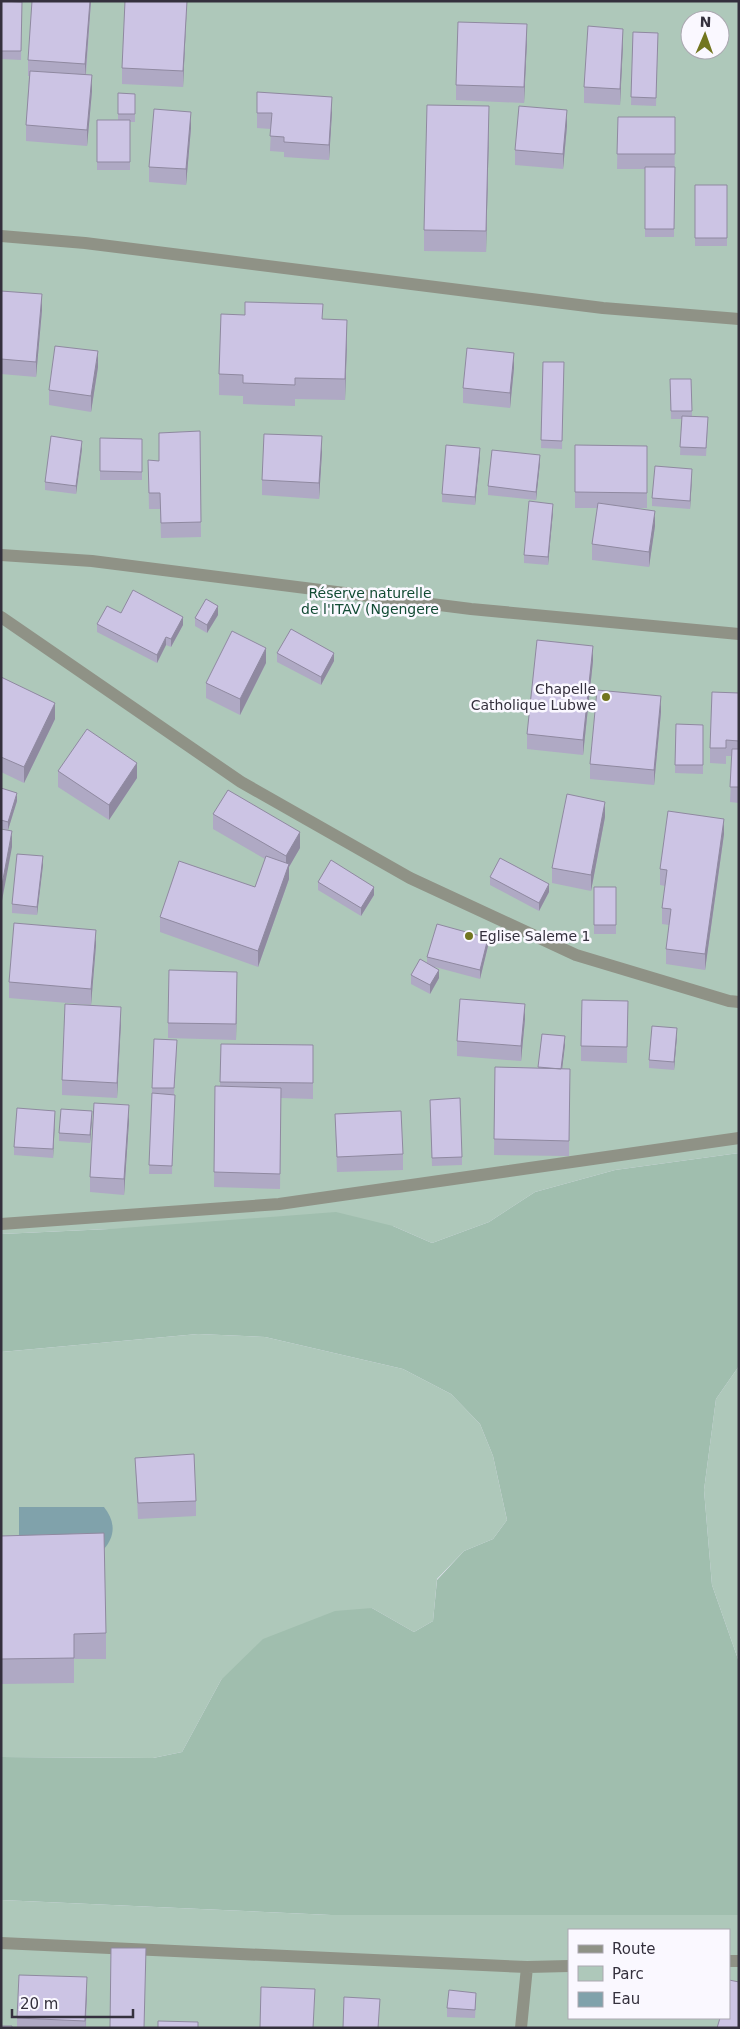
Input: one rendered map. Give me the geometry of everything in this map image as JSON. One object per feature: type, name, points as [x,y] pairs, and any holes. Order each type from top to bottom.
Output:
[{"type":"street","points":[[1,236],[95,244],[603,308],[739,319]]},
{"type":"street","points":[[1,555],[92,561],[471,609],[739,634]]},
{"type":"street","points":[[1,617],[241,782],[410,878],[576,955],[729,1001],[739,1002]]},
{"type":"street","points":[[1,1224],[278,1204],[739,1138]]},
{"type":"street","points":[[1,1944],[527,1967],[568,1966]]},
{"type":"street","points":[[521,2028],[527,1967]]},
{"type":"green space","name":"Réserve naturelle de l'ITAV (Ngengere","points":[[1,1],[739,1],[739,1153],[615,1170],[535,1192],[489,1222],[432,1243],[393,1226],[109,1229],[1,1234]]},
{"type":"green space","points":[[198,1334],[265,1337],[403,1369],[451,1394],[480,1424],[493,1456],[507,1520],[493,1539],[464,1551],[437,1579],[433,1621],[414,1632],[372,1608],[221,1680],[182,1752],[153,1758],[1,1757],[1,1352]]},
{"type":"green space","points":[[739,1366],[739,1662],[712,1585],[704,1490],[716,1399]]},
{"type":"green space","points":[[1,1900],[331,1915],[739,1915],[739,2028],[1,2028]]},
{"type":"shaded area","points":[[739,1153],[739,1366],[716,1399],[704,1490],[712,1585],[739,1662],[739,1915],[331,1915],[1,1900],[1,1757],[153,1758],[182,1752],[221,1680],[263,1639],[335,1611],[372,1608],[414,1632],[433,1621],[437,1580],[464,1551],[493,1539],[507,1520],[493,1456],[480,1424],[451,1394],[403,1369],[265,1337],[198,1334],[1,1352],[1,1234],[109,1229],[336,1212],[393,1226],[432,1243],[489,1222],[535,1192],[615,1170]]},
{"type":"water","points":[[19,1507],[104,1507],[112,1523],[111,1539],[104,1549],[19,1549]]},
{"type":"building","points":[[1,1],[22,2],[21,51],[1,51]]},
{"type":"building","points":[[32,1],[90,1],[85,64],[28,60]]},
{"type":"building","points":[[125,1],[187,1],[183,71],[122,68]]},
{"type":"building","points":[[458,22],[527,24],[524,87],[456,85]]},
{"type":"building","points":[[588,26],[623,29],[620,89],[584,87]]},
{"type":"building","points":[[633,32],[658,33],[656,98],[631,97]]},
{"type":"building","points":[[30,71],[92,75],[87,130],[26,125]]},
{"type":"building","points":[[257,92],[332,97],[329,145],[284,142],[284,137],[270,136],[272,113],[257,113]]},
{"type":"building","points":[[118,93],[135,94],[135,114],[118,114]]},
{"type":"building","points":[[427,105],[489,106],[486,231],[424,230]]},
{"type":"building","points":[[519,106],[567,110],[563,154],[515,150]]},
{"type":"building","points":[[154,109],[191,112],[186,169],[149,167]]},
{"type":"building","points":[[618,117],[675,117],[675,154],[617,154]]},
{"type":"building","points":[[97,120],[130,120],[130,162],[97,162]]},
{"type":"building","points":[[645,167],[675,167],[674,229],[645,229]]},
{"type":"building","points":[[695,185],[727,185],[727,238],[695,238]]},
{"type":"building","points":[[1,291],[42,294],[36,362],[1,359]]},
{"type":"building","points":[[245,302],[323,304],[322,319],[347,320],[345,379],[295,378],[295,385],[243,383],[243,375],[219,374],[221,314],[245,315]]},
{"type":"building","points":[[55,346],[98,351],[91,396],[49,390]]},
{"type":"building","points":[[467,348],[514,353],[510,393],[463,388]]},
{"type":"building","points":[[543,362],[564,362],[562,441],[541,440]]},
{"type":"building","points":[[670,379],[691,379],[692,411],[671,411]]},
{"type":"building","points":[[682,416],[708,417],[706,448],[680,447]]},
{"type":"building","points":[[200,431],[201,522],[161,523],[160,493],[149,493],[148,460],[159,461],[159,433]]},
{"type":"building","points":[[264,434],[322,436],[319,483],[262,480]]},
{"type":"building","points":[[51,436],[82,441],[76,486],[45,482]]},
{"type":"building","points":[[100,438],[142,439],[142,472],[100,471]]},
{"type":"building","points":[[446,445],[480,448],[475,497],[442,494]]},
{"type":"building","points":[[575,445],[647,446],[647,493],[575,492]]},
{"type":"building","points":[[492,450],[540,455],[536,492],[488,486]]},
{"type":"building","points":[[655,466],[692,469],[690,501],[652,498]]},
{"type":"building","points":[[529,501],[553,504],[548,557],[524,555]]},
{"type":"building","points":[[598,503],[655,511],[649,552],[592,544]]},
{"type":"building","points":[[133,590],[183,617],[171,639],[166,637],[157,655],[97,624],[107,606],[121,613]]},
{"type":"building","points":[[206,599],[218,606],[207,625],[195,618]]},
{"type":"building","points":[[291,629],[334,653],[321,677],[277,653]]},
{"type":"building","points":[[232,631],[266,648],[240,699],[206,683]]},
{"type":"building","points":[[537,640],[593,646],[583,740],[527,734]]},
{"type":"building","points":[[1,677],[55,703],[24,767],[1,757]]},
{"type":"building","points":[[597,690],[661,696],[654,770],[590,764]]},
{"type":"building","points":[[712,692],[739,693],[739,741],[726,740],[726,748],[710,748]]},
{"type":"building","points":[[676,724],[703,725],[703,765],[675,765]]},
{"type":"building","points":[[87,729],[137,763],[109,805],[58,771]]},
{"type":"building","points":[[732,749],[739,749],[739,787],[730,787]]},
{"type":"building","points":[[1,788],[17,793],[8,822],[1,820]]},
{"type":"building","points":[[228,790],[300,832],[286,856],[213,814]]},
{"type":"building","points":[[567,794],[605,802],[591,875],[552,868]]},
{"type":"building","points":[[668,811],[724,819],[705,954],[666,949],[671,909],[662,908],[667,870],[660,869]]},
{"type":"building","points":[[1,829],[12,831],[1,890]]},
{"type":"building","points":[[17,854],[43,856],[37,907],[12,904]]},
{"type":"building","points":[[266,856],[289,864],[258,951],[160,917],[179,861],[255,887]]},
{"type":"building","points":[[500,858],[549,884],[539,903],[490,877]]},
{"type":"building","points":[[331,860],[374,887],[361,908],[318,882]]},
{"type":"building","points":[[594,887],[616,887],[616,925],[594,925]]},
{"type":"building","points":[[14,923],[96,930],[91,989],[9,982]]},
{"type":"building","points":[[437,924],[488,938],[480,970],[427,957]]},
{"type":"building","points":[[420,959],[439,970],[430,985],[411,975]]},
{"type":"building","points":[[169,970],[237,972],[236,1024],[168,1023]]},
{"type":"building","points":[[460,999],[525,1004],[521,1046],[457,1041]]},
{"type":"building","points":[[582,1000],[628,1001],[627,1047],[581,1046]]},
{"type":"building","points":[[65,1004],[121,1007],[117,1083],[62,1080]]},
{"type":"building","points":[[652,1026],[677,1028],[674,1062],[649,1060]]},
{"type":"building","points":[[542,1034],[565,1036],[561,1069],[538,1067]]},
{"type":"building","points":[[154,1039],[177,1040],[174,1088],[152,1088]]},
{"type":"building","points":[[221,1044],[313,1045],[313,1083],[220,1082]]},
{"type":"building","points":[[495,1067],[570,1069],[569,1141],[494,1139]]},
{"type":"building","points":[[215,1086],[281,1088],[280,1174],[214,1172]]},
{"type":"building","points":[[152,1093],[175,1095],[172,1166],[149,1165]]},
{"type":"building","points":[[460,1098],[462,1157],[432,1158],[430,1100]]},
{"type":"building","points":[[94,1103],[129,1105],[124,1179],[90,1177]]},
{"type":"building","points":[[17,1108],[55,1111],[53,1149],[14,1147]]},
{"type":"building","points":[[61,1109],[92,1111],[90,1135],[59,1133]]},
{"type":"building","points":[[401,1111],[403,1154],[337,1157],[335,1114]]},
{"type":"building","points":[[194,1454],[196,1501],[138,1503],[135,1458]]},
{"type":"building","points":[[104,1533],[106,1633],[74,1634],[74,1658],[1,1659],[1,1536]]},
{"type":"building","points":[[111,1948],[146,1948],[144,2028],[110,2028]]},
{"type":"building","points":[[19,1975],[87,1977],[85,2021],[17,2018]]},
{"type":"building","points":[[730,1980],[739,1982],[739,2028],[717,2028],[720,2019],[730,2019]]},
{"type":"building","points":[[261,1987],[315,1989],[313,2028],[260,2028]]},
{"type":"building","points":[[449,1990],[476,1993],[475,2010],[447,2008]]},
{"type":"building","points":[[344,1997],[380,1999],[378,2028],[343,2028]]},
{"type":"building","points":[[158,2021],[198,2022],[198,2028],[158,2028]]},
{"type":"building","points":[[1,2026],[12,2026],[12,2028],[1,2028]]},
{"type":"place","name":"Chapelle Catholique Lubwe","points":[[606,697]]},
{"type":"place","name":"Eglise Saleme 1","points":[[469,936]]}]
